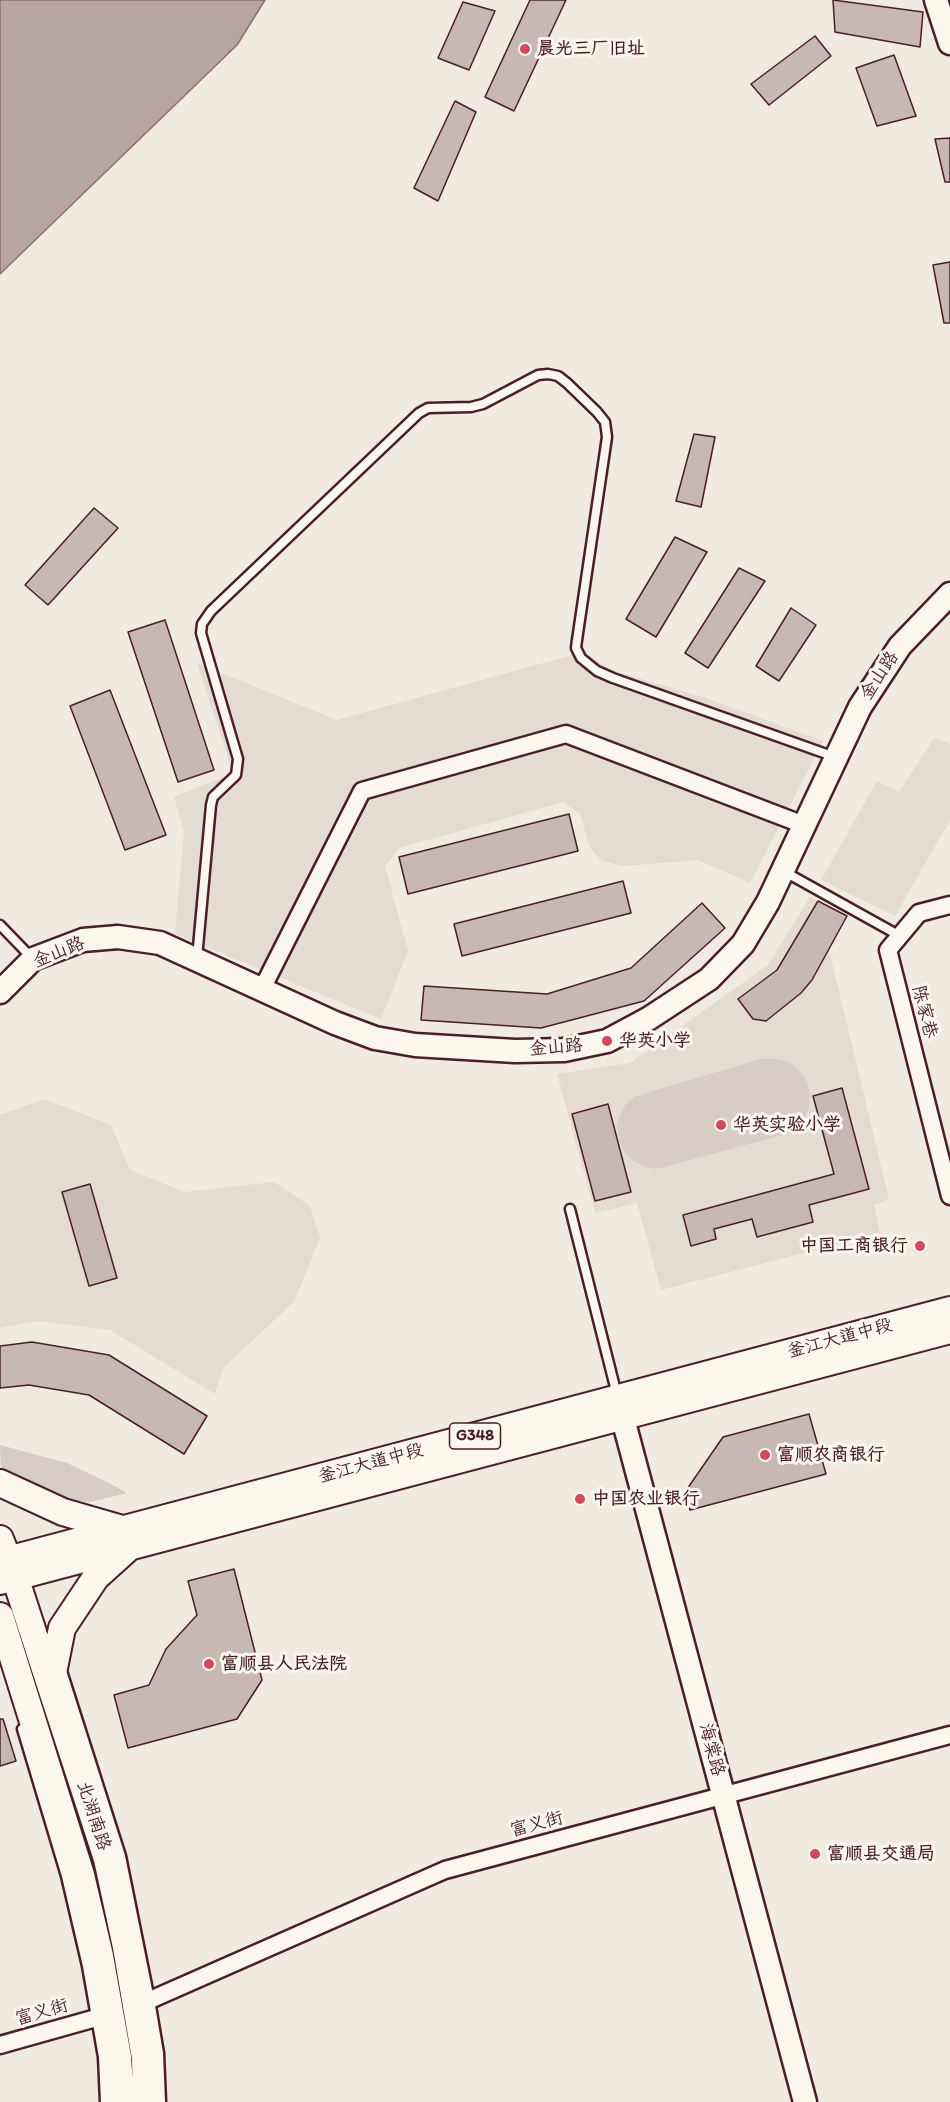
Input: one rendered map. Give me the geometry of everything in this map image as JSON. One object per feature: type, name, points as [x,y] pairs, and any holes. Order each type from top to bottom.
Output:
[{"type":"main road","name":"釜江大道中段","points":[[620,1408],[950,1310]]},
{"type":"main road","name":"釜江大道中段","points":[[5,1564],[126,1538],[620,1408],[950,1330]]},
{"type":"main road","points":[[0,1483],[126,1538],[96,1577],[62,1628],[51,1686]]},
{"type":"main road","name":"北湖南路","points":[[5,1564],[51,1686],[107,1859],[136,2006],[144,2058],[146,2102]]},
{"type":"main road","name":"北湖南路","points":[[0,1616],[81,1875],[100,1956],[118,2057],[120,2102]]},
{"type":"main road","points":[[0,1661],[22,1687]]},
{"type":"street","points":[[936,0],[950,44]]},
{"type":"street","name":"金山路","points":[[0,992],[33,959],[83,940],[118,937],[160,943],[335,1023],[375,1038],[415,1045],[515,1051],[564,1050],[607,1041],[648,1019],[709,979],[743,944],[768,902],[860,707],[900,646],[950,594]]},
{"type":"street","points":[[262,989],[362,791],[566,734],[804,825]]},
{"type":"street","name":"陈家巷","points":[[950,905],[919,913],[888,950],[950,1196]]},
{"type":"street","name":"海棠路","points":[[620,1408],[805,2102]]},
{"type":"street","name":"富义街","points":[[150,2000],[445,1870],[950,1735]]},
{"type":"street","name":"富义街","points":[[0,2046],[96,2018]]},
{"type":"lane","points":[[197,958],[211,805],[213,797],[236,775],[238,759],[201,633],[202,624],[205,617],[219,603],[419,413],[428,408],[471,407],[483,404],[538,375],[558,376],[567,383],[605,422],[607,437],[577,639],[576,648],[581,658],[597,671],[613,678],[836,757]]},
{"type":"lane","points":[[782,871],[900,936]]},
{"type":"lane","points":[[0,925],[33,959]]},
{"type":"lane","points":[[570,1209],[620,1408]]},
{"type":"lane","points":[[57,1656],[121,1856],[159,2053],[160,2102]]},
{"type":"lane","points":[[19,1719],[66,1876],[87,1966],[103,2057],[105,2102]]},
{"type":"shaded area","points":[[0,0],[265,0],[237,45],[0,274]]},
{"type":"shaded area","points":[[583,652],[614,671],[703,697],[823,741],[750,883],[698,860],[624,866],[602,861],[590,848],[580,814],[563,802],[399,848],[385,866],[408,951],[381,1019],[175,934],[184,831],[174,797],[233,773],[197,663],[337,720]]},
{"type":"shaded area","points":[[935,737],[950,744],[950,820],[895,916],[821,880],[877,781],[899,792]]},
{"type":"shaded area","name":"华英实验小学","points":[[810,897],[847,916],[829,950],[889,1199],[874,1205],[880,1233],[661,1290],[637,1203],[595,1213],[557,1074],[630,1063],[768,965]]},
{"type":"shaded area","points":[[761,1059],[788,1062],[799,1070],[806,1080],[810,1094],[809,1107],[804,1119],[795,1129],[783,1135],[656,1169],[633,1161],[624,1151],[617,1127],[626,1104],[636,1096]]},
{"type":"shaded area","points":[[44,1099],[111,1125],[130,1170],[184,1192],[274,1182],[310,1206],[320,1238],[294,1302],[223,1368],[215,1394],[110,1330],[38,1321],[0,1328],[0,1115]]},
{"type":"shaded area","points":[[0,1445],[67,1463],[127,1493],[90,1502],[71,1501],[1,1471]]},
{"type":"building","name":"晨光三厂旧址","points":[[530,0],[566,0],[514,111],[485,97]]},
{"type":"building","points":[[833,0],[923,12],[920,47],[835,32]]},
{"type":"building","points":[[463,2],[495,11],[469,70],[438,58]]},
{"type":"building","points":[[815,36],[831,56],[769,105],[751,84]]},
{"type":"building","points":[[894,55],[916,116],[877,126],[856,68]]},
{"type":"building","points":[[455,101],[476,112],[438,201],[414,188]]},
{"type":"building","points":[[950,138],[950,182],[945,182],[935,139]]},
{"type":"building","points":[[950,262],[950,323],[944,323],[933,265]]},
{"type":"building","points":[[694,434],[715,437],[701,507],[676,501]]},
{"type":"building","points":[[94,508],[118,528],[48,605],[25,585]]},
{"type":"building","points":[[675,537],[707,552],[656,637],[626,619]]},
{"type":"building","points":[[739,568],[765,581],[708,668],[685,653]]},
{"type":"building","points":[[791,608],[816,625],[779,681],[756,666]]},
{"type":"building","points":[[165,620],[214,770],[178,782],[128,632]]},
{"type":"building","points":[[110,690],[166,835],[125,850],[70,706]]},
{"type":"building","points":[[569,814],[578,851],[408,894],[399,857]]},
{"type":"building","points":[[623,881],[631,913],[462,956],[454,924]]},
{"type":"building","points":[[818,901],[847,916],[812,980],[801,993],[766,1021],[753,1019],[738,999],[777,970]]},
{"type":"building","points":[[702,903],[725,928],[644,1001],[541,1028],[421,1020],[424,986],[547,994],[631,968]]},
{"type":"building","points":[[842,1088],[869,1189],[809,1205],[813,1222],[757,1237],[752,1219],[714,1229],[716,1239],[691,1246],[683,1215],[834,1174],[813,1096]]},
{"type":"building","points":[[608,1104],[631,1192],[595,1201],[572,1114]]},
{"type":"building","points":[[90,1184],[117,1278],[89,1286],[62,1192]]},
{"type":"building","points":[[32,1342],[109,1355],[207,1416],[184,1454],[89,1395],[29,1385],[0,1388],[0,1346]]},
{"type":"building","name":"富顺农商银行","points":[[809,1414],[826,1474],[690,1510],[685,1492],[723,1437]]},
{"type":"building","name":"富顺县人民法院","points":[[234,1569],[262,1680],[237,1719],[128,1748],[114,1695],[149,1685],[166,1649],[197,1615],[188,1581]]},
{"type":"building","points":[[0,1719],[3,1719],[16,1761],[0,1766]]},
{"type":"place","name":"晨光三厂旧址","points":[[525,49]]},
{"type":"place","name":"华英小学","points":[[607,1041]]},
{"type":"place","name":"华英实验小学","points":[[721,1125]]},
{"type":"place","name":"中国工商银行","points":[[920,1246]]},
{"type":"place","name":"富顺农商银行","points":[[765,1455]]},
{"type":"place","name":"中国农业银行","points":[[580,1499]]},
{"type":"place","name":"富顺县人民法院","points":[[209,1664]]},
{"type":"place","name":"富顺县交通局","points":[[815,1854]]}]
